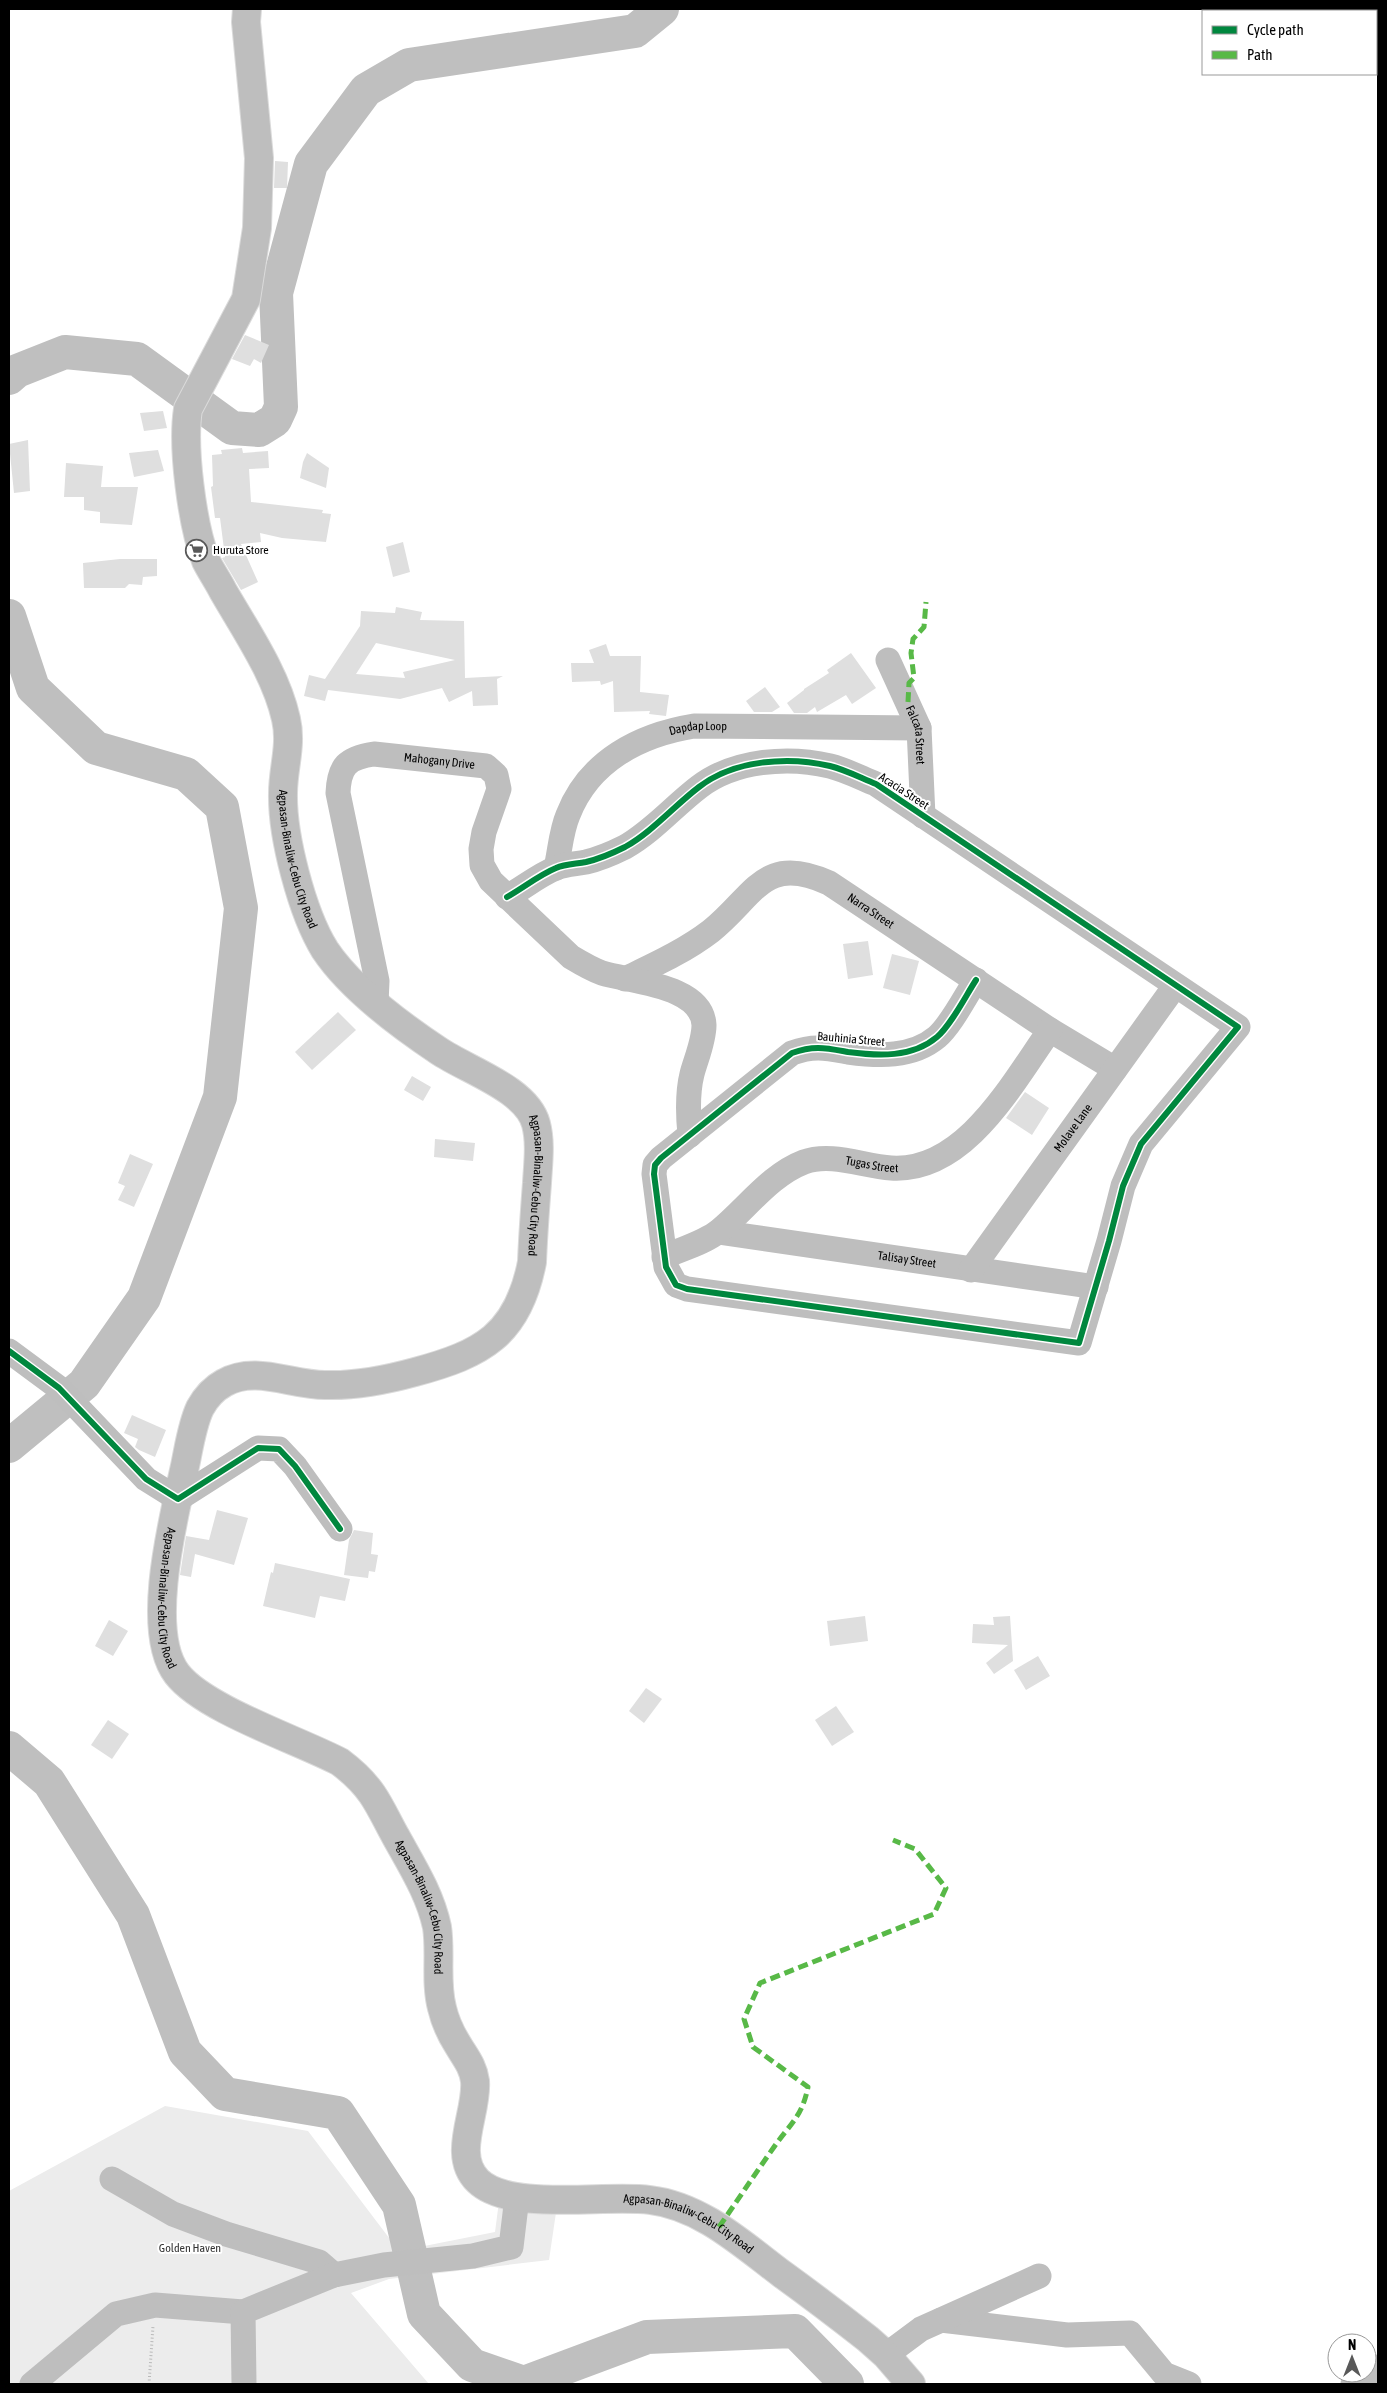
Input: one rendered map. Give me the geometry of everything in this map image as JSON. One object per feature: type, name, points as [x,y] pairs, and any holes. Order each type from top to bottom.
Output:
[{"type":"main road","name":"Agpasan-Binaliw-Cebu City Road","points":[[247,9],[246,22],[259,158],[257,228],[246,299],[188,409],[185,428],[186,454],[198,528],[206,561],[267,670],[280,698],[287,723],[289,747],[283,790],[283,817],[302,896],[314,930],[326,951],[346,976],[376,1003],[444,1054],[511,1092],[531,1111],[536,1122],[539,1150],[532,1262],[524,1294],[510,1319],[490,1341],[461,1358],[400,1376],[343,1384],[308,1384],[257,1375],[240,1376],[223,1383],[207,1397],[196,1417],[178,1499],[162,1598],[163,1636],[168,1660],[178,1675],[217,1704],[340,1762],[355,1774],[372,1793],[421,1882],[432,1907],[437,1929],[441,2005],[457,2044],[470,2063],[475,2081],[474,2104],[467,2136],[466,2152],[469,2168],[477,2180],[492,2190],[517,2197],[650,2200],[694,2213],[735,2239],[886,2355],[911,2384]]},
{"type":"street","name":"Falcata Street","points":[[888,660],[919,728],[923,816]]},
{"type":"street","name":"Dapdap Loop","points":[[556,868],[567,816],[578,794],[593,773],[607,761],[625,748],[647,738],[672,730],[694,726],[919,728]]},
{"type":"street","name":"Mahogany Drive","points":[[376,1003],[377,981],[338,793],[338,778],[345,765],[358,756],[374,754],[486,766],[496,775],[499,789],[480,849],[482,865],[491,881],[571,957],[600,972],[672,990],[696,1004],[704,1026],[689,1094],[690,1135]]},
{"type":"street","name":"Acacia Street","points":[[507,897],[556,868],[588,861],[624,847],[639,838],[701,785],[740,767],[763,762],[786,761],[831,766],[876,784],[1238,1027],[1141,1144],[1123,1186],[1096,1287]]},
{"type":"street","name":"Narra Street","points":[[625,979],[696,942],[712,930],[761,882],[775,875],[803,873],[829,883],[1050,1030],[1115,1070]]},
{"type":"street","name":"Bauhinia Street","points":[[664,1257],[654,1174],[655,1165],[661,1158],[792,1053],[808,1047],[824,1047],[870,1055],[893,1054],[912,1050],[927,1044],[938,1036],[976,980]]},
{"type":"street","name":"Molave Lane","points":[[971,1270],[1175,986]]},
{"type":"street","name":"Tugas Street","points":[[664,1257],[718,1232],[777,1178],[806,1161],[825,1158],[902,1168],[918,1166],[949,1152],[961,1144],[975,1130],[1001,1098],[1050,1030]]},
{"type":"street","name":"Talisay Street","points":[[718,1232],[1096,1287]]},
{"type":"street","points":[[664,1257],[672,1281],[676,1285],[687,1289],[1079,1343],[1096,1287]]},
{"type":"street","points":[[9,1351],[59,1388],[146,1479],[178,1499],[258,1448],[279,1449],[295,1466],[340,1529]]},
{"type":"street","points":[[112,2179],[173,2214],[226,2234],[319,2262],[334,2275]]},
{"type":"street","points":[[32,2384],[116,2314],[155,2305],[243,2312],[334,2275],[384,2265],[474,2256],[510,2247],[517,2197]]},
{"type":"street","points":[[886,2355],[921,2329],[1039,2276]]},
{"type":"street","points":[[243,2312],[244,2384]]},
{"type":"street","points":[[941,2320],[1067,2335],[1130,2333],[1164,2374],[1189,2384]]},
{"type":"street","points":[[1353,2384],[1378,2367]]},
{"type":"path","points":[[149,2384],[155,2305]]},
{"type":"green space","name":"Golden Haven","points":[[165,2106],[308,2131],[399,2251],[495,2232],[501,2186],[558,2199],[549,2260],[389,2279],[351,2293],[429,2384],[9,2384],[9,2191]]},
{"type":"building","points":[[275,161],[288,162],[287,188],[274,188]]},
{"type":"building","points":[[245,335],[269,345],[261,363],[254,359],[250,366],[232,359]]},
{"type":"building","points":[[163,411],[167,428],[144,431],[140,413]]},
{"type":"building","points":[[28,440],[30,491],[14,493],[9,444]]},
{"type":"building","points":[[242,448],[243,453],[268,451],[269,468],[249,469],[251,502],[323,510],[322,513],[331,514],[326,542],[282,538],[260,533],[261,542],[241,544],[258,582],[241,590],[222,558],[225,557],[220,518],[215,518],[211,487],[213,486],[212,455],[222,454],[221,450]]},
{"type":"building","points":[[158,450],[164,471],[134,477],[129,453]]},
{"type":"building","points":[[307,453],[329,468],[326,488],[300,478]]},
{"type":"building","points":[[66,463],[103,466],[101,487],[138,487],[132,525],[100,523],[100,512],[84,510],[84,497],[64,497]]},
{"type":"building","points":[[403,542],[410,572],[393,577],[386,547]]},
{"type":"building","points":[[120,559],[157,559],[157,576],[143,577],[142,585],[129,584],[125,588],[84,588],[83,563]]},
{"type":"building","points":[[396,607],[422,612],[420,620],[464,621],[465,678],[503,676],[497,679],[498,705],[473,706],[472,691],[449,702],[442,688],[400,699],[328,690],[325,701],[304,696],[309,675],[325,679],[360,626],[361,611],[395,613]],"holes":[[[376,643],[455,660],[403,672],[405,678],[356,674]]]},
{"type":"building","points":[[606,644],[610,656],[641,656],[640,692],[669,695],[666,716],[649,714],[650,711],[614,712],[613,681],[601,685],[600,681],[572,682],[571,663],[594,663],[589,650]]},
{"type":"building","points":[[851,653],[876,688],[852,704],[846,695],[817,712],[815,707],[807,713],[794,713],[787,703],[804,689],[829,673],[827,670]]},
{"type":"building","points":[[765,687],[780,707],[772,712],[754,712],[746,701]]},
{"type":"building","points":[[868,941],[873,975],[848,979],[843,944]]},
{"type":"building","points":[[892,954],[919,961],[910,995],[883,988]]},
{"type":"building","points":[[338,1012],[356,1030],[312,1070],[295,1052]]},
{"type":"building","points":[[412,1076],[431,1087],[423,1101],[404,1090]]},
{"type":"building","points":[[1025,1092],[1049,1108],[1032,1135],[1006,1118]]},
{"type":"building","points":[[435,1139],[475,1143],[473,1161],[434,1157]]},
{"type":"building","points":[[130,1154],[153,1164],[134,1207],[118,1200],[125,1186],[118,1183]]},
{"type":"building","points":[[132,1415],[166,1430],[155,1457],[135,1447],[138,1439],[124,1433]]},
{"type":"building","points":[[217,1510],[248,1518],[234,1565],[195,1554],[191,1577],[180,1575],[186,1536],[209,1540]]},
{"type":"building","points":[[354,1530],[373,1533],[371,1554],[378,1555],[375,1572],[369,1571],[368,1578],[344,1575],[349,1540]]},
{"type":"building","points":[[275,1563],[350,1579],[345,1601],[320,1596],[315,1618],[263,1606]]},
{"type":"building","points":[[865,1616],[868,1641],[830,1646],[827,1621]]},
{"type":"building","points":[[1010,1616],[1013,1661],[994,1674],[986,1663],[1008,1645],[972,1643],[973,1624],[994,1625],[993,1617]]},
{"type":"building","points":[[109,1620],[128,1631],[113,1656],[95,1646]]},
{"type":"building","points":[[1038,1656],[1050,1676],[1026,1690],[1014,1670]]},
{"type":"building","points":[[646,1688],[662,1699],[644,1723],[629,1711]]},
{"type":"building","points":[[836,1706],[854,1732],[832,1746],[815,1720]]},
{"type":"building","points":[[108,1720],[129,1734],[112,1759],[91,1745]]},
{"type":"waterway","points":[[9,378],[17,371],[65,352],[137,359],[232,428],[259,430],[275,420],[281,407],[276,293],[311,164],[366,90],[409,65],[635,31],[662,9]]},
{"type":"waterway","points":[[9,616],[33,688],[96,748],[186,774],[222,807],[241,908],[220,1097],[144,1298],[84,1384],[9,1446]]},
{"type":"waterway","points":[[9,1748],[49,1782],[133,1915],[185,2052],[225,2094],[338,2113],[399,2205],[424,2314],[472,2365],[524,2383],[647,2337],[795,2331],[847,2384]]},
{"type":"marked path","points":[[908,702],[909,683],[914,678],[911,653],[913,639],[924,627],[926,602]]},
{"type":"marked path","points":[[719,2227],[795,2120],[808,2087],[753,2047],[744,2019],[760,1983],[934,1914],[946,1888],[915,1849],[893,1840]]},
{"type":"cycle path","points":[[507,897],[556,868],[596,859],[625,847],[654,826],[699,787],[728,771],[745,766],[779,761],[814,763],[842,770],[876,784],[1238,1027],[1141,1144],[1123,1186],[1079,1343],[687,1289],[676,1285],[666,1267],[654,1174],[655,1165],[661,1158],[792,1053],[820,1048],[883,1055],[906,1052],[927,1044],[942,1032],[976,980]]},
{"type":"cycle path","points":[[9,1351],[59,1388],[146,1479],[178,1499],[258,1448],[279,1449],[295,1466],[340,1529]]},
{"type":"place","name":"Huruta Store","points":[[197,550]]}]
